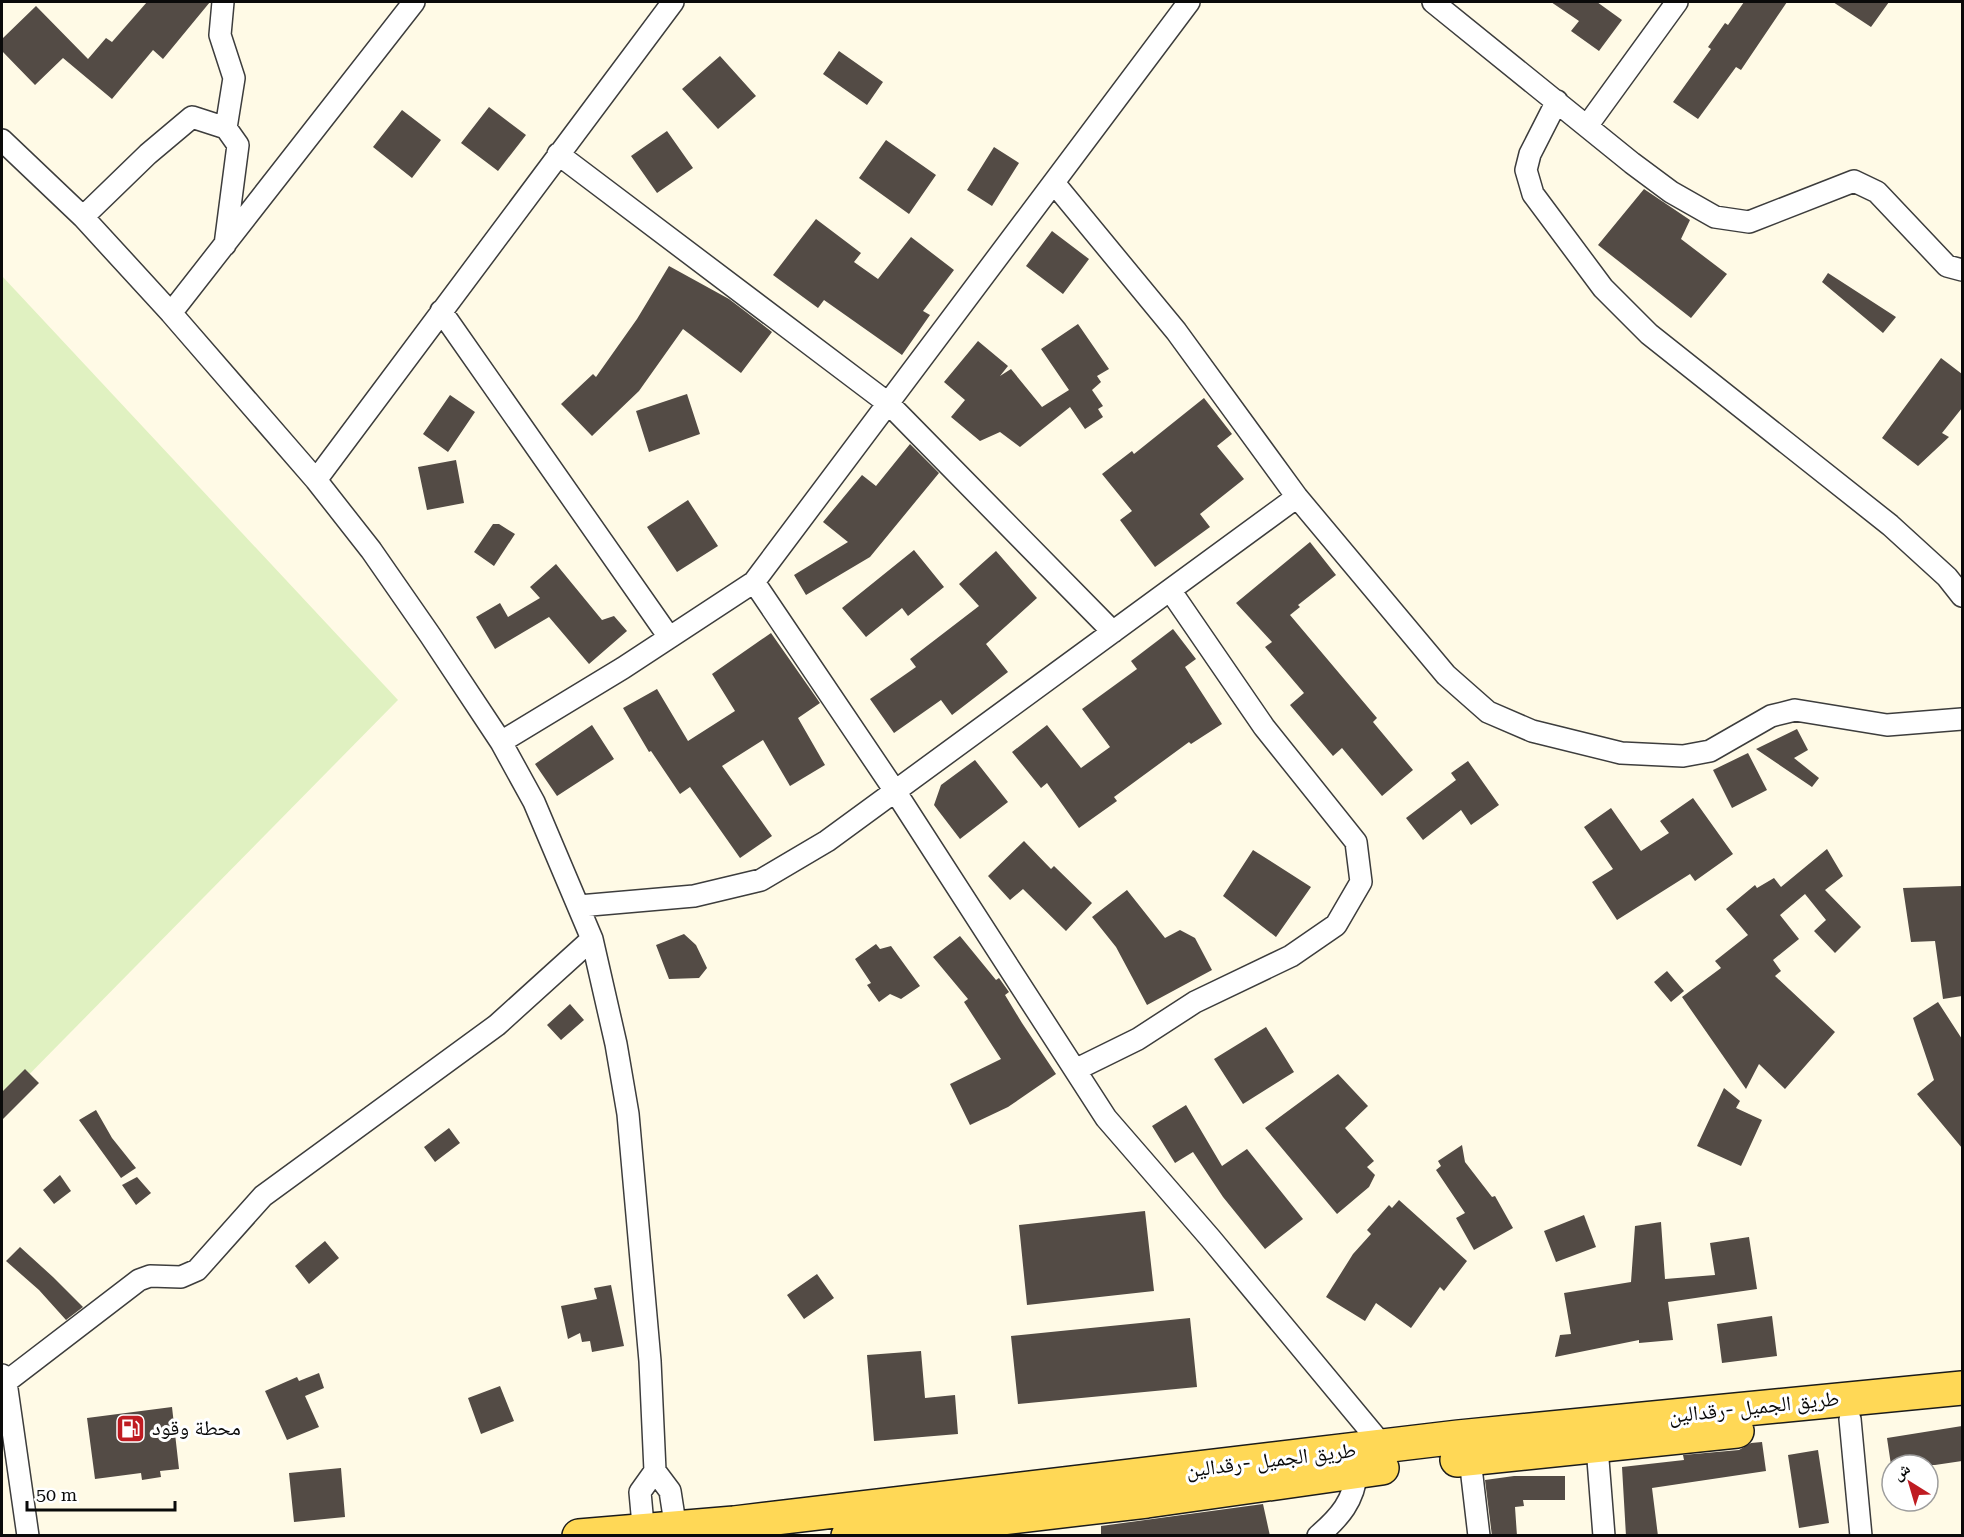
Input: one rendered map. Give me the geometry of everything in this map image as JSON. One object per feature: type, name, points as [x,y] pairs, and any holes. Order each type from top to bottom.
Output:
[{"type":"main road","name":"طريق الجميل -رقدالين","points":[[579,1536],[677,1531],[1383,1446],[1821,1400],[1962,1388]]},
{"type":"main road","name":"طريق الجميل -رقدالين","points":[[848,1536],[1300,1482],[1357,1471],[1850,1419],[1962,1410]]},
{"type":"street","points":[[223,2],[220,35],[234,78],[226,128]]},
{"type":"street","points":[[171,312],[414,2]]},
{"type":"street","points":[[316,480],[673,2]]},
{"type":"street","points":[[501,742],[669,638],[754,582],[1189,2]]},
{"type":"street","points":[[1433,2],[1671,192],[1715,217],[1749,222],[1854,181],[1877,192],[1947,266],[1962,270]]},
{"type":"street","points":[[1587,126],[1677,2]]},
{"type":"street","points":[[1557,101],[1530,154],[1526,170],[1533,194],[1603,288],[1649,334],[1890,525],[1947,577],[1962,596]]},
{"type":"street","points":[[83,217],[148,154],[192,117],[226,128],[238,145],[225,245]]},
{"type":"street","points":[[2,140],[83,217],[171,312],[316,480],[371,550],[501,742],[534,802],[592,939],[616,1044],[628,1114],[650,1361],[655,1472],[670,1491],[677,1531]]},
{"type":"street","points":[[558,154],[889,404],[1113,632]]},
{"type":"street","points":[[1054,183],[1176,331],[1297,497],[1446,675],[1488,712],[1532,731],[1621,753],[1683,756],[1710,751],[1771,716],[1795,710],[1887,725],[1962,719]]},
{"type":"street","points":[[441,311],[669,638]]},
{"type":"street","points":[[579,906],[694,896],[760,880],[827,840],[1297,497]]},
{"type":"street","points":[[754,582],[895,791],[1106,1118],[1211,1239],[1383,1446]]},
{"type":"street","points":[[1075,1070],[1138,1039],[1195,1002],[1291,956],[1336,925],[1361,882],[1356,842],[1264,727],[1170,590]]},
{"type":"street","points":[[28,1536],[4,1378],[139,1280],[150,1276],[181,1276],[197,1270],[263,1196],[490,1030],[592,939]]},
{"type":"street","points":[[1850,1419],[1861,1536]]},
{"type":"street","points":[[1597,1447],[1604,1536]]},
{"type":"street","points":[[1470,1459],[1479,1536]]},
{"type":"street","points":[[1318,1536],[1342,1515],[1356,1488],[1357,1471]]},
{"type":"street","points":[[644,1532],[640,1492],[655,1472]]},
{"type":"green space","points":[[2,276],[398,700],[2,1102]]},
{"type":"building","points":[[147,2],[210,2],[163,59],[153,50],[112,99],[63,58],[35,85],[2,51],[2,39],[36,6],[88,59],[106,38],[112,42]]},
{"type":"building","points":[[1551,2],[1597,2],[1622,20],[1599,51],[1571,31],[1579,21]]},
{"type":"building","points":[[1744,2],[1787,2],[1741,70],[1736,67],[1698,119],[1673,102],[1711,49],[1708,47],[1725,23],[1728,25]]},
{"type":"building","points":[[1833,2],[1889,2],[1871,27]]},
{"type":"building","points":[[839,51],[883,82],[867,105],[823,74]]},
{"type":"building","points":[[720,56],[756,96],[718,129],[682,89]]},
{"type":"building","points":[[489,107],[526,135],[498,171],[461,143]]},
{"type":"building","points":[[402,110],[441,140],[412,178],[373,147]]},
{"type":"building","points":[[667,131],[693,168],[657,193],[631,156]]},
{"type":"building","points":[[886,140],[936,175],[909,214],[859,178]]},
{"type":"building","points":[[994,147],[1019,163],[992,206],[967,190]]},
{"type":"building","points":[[1644,189],[1690,220],[1681,239],[1727,274],[1691,318],[1598,245]]},
{"type":"building","points":[[816,219],[861,253],[854,262],[878,279],[911,237],[954,270],[923,311],[930,315],[902,355],[824,300],[818,308],[773,275]]},
{"type":"building","points":[[1052,231],[1089,259],[1063,294],[1026,266]]},
{"type":"building","points":[[669,266],[729,299],[772,332],[741,373],[683,329],[639,391],[592,436],[561,404],[593,374],[596,377],[637,319]]},
{"type":"building","points":[[1828,273],[1896,317],[1883,333],[1822,282]]},
{"type":"building","points":[[1078,324],[1109,369],[1097,376],[1101,382],[1092,390],[1103,406],[1098,409],[1103,417],[1085,429],[1070,407],[1020,447],[1000,432],[980,441],[951,417],[965,400],[944,382],[978,341],[1008,366],[1000,376],[1011,369],[1042,407],[1069,390],[1041,349]]},
{"type":"building","points":[[1941,358],[1962,374],[1962,408],[1942,433],[1949,437],[1918,466],[1882,438]]},
{"type":"building","points":[[687,394],[700,434],[649,452],[636,411]]},
{"type":"building","points":[[450,395],[475,412],[448,452],[423,434]]},
{"type":"building","points":[[1204,398],[1232,434],[1217,446],[1244,479],[1200,514],[1210,527],[1155,567],[1120,520],[1132,511],[1102,474],[1132,451],[1134,454]]},
{"type":"building","points":[[910,444],[939,473],[870,557],[806,595],[794,575],[848,542],[823,522],[862,475],[876,486]]},
{"type":"building","points":[[456,460],[464,503],[427,510],[418,467]]},
{"type":"building","points":[[688,500],[718,546],[677,572],[647,527]]},
{"type":"building","points":[[493,524],[499,524],[515,534],[494,566],[474,552]]},
{"type":"building","points":[[1310,542],[1336,575],[1298,605],[1300,607],[1290,615],[1377,718],[1373,722],[1413,770],[1382,796],[1342,748],[1333,756],[1290,705],[1304,693],[1265,647],[1272,642],[1236,603]]},
{"type":"building","points":[[914,550],[944,587],[908,616],[902,608],[866,637],[842,608]]},
{"type":"building","points":[[996,551],[1037,598],[986,644],[1008,672],[952,715],[941,700],[894,733],[870,699],[916,667],[910,659],[979,606],[959,584]]},
{"type":"building","points":[[556,564],[602,620],[614,616],[627,631],[589,664],[549,617],[495,649],[476,617],[500,603],[508,617],[540,598],[530,587]]},
{"type":"building","points":[[1173,629],[1196,659],[1185,667],[1222,724],[1191,744],[1189,742],[1114,797],[1117,801],[1079,828],[1047,783],[1041,788],[1012,752],[1047,725],[1081,768],[1110,747],[1082,709],[1137,669],[1131,661]]},
{"type":"building","points":[[771,633],[820,703],[798,718],[825,765],[790,786],[763,740],[722,766],[772,836],[740,858],[690,787],[680,794],[651,751],[649,752],[623,708],[657,689],[688,741],[735,711],[712,674]]},
{"type":"building","points":[[592,725],[614,759],[557,796],[535,764]]},
{"type":"building","points":[[1797,729],[1808,750],[1794,758],[1819,778],[1812,787],[1756,749]]},
{"type":"building","points":[[1748,753],[1767,790],[1732,808],[1713,770]]},
{"type":"building","points":[[975,760],[1008,802],[960,839],[934,805],[941,785]]},
{"type":"building","points":[[1468,761],[1499,805],[1471,825],[1461,810],[1423,840],[1406,818],[1456,780],[1451,773]]},
{"type":"building","points":[[1693,798],[1733,854],[1695,881],[1690,874],[1617,920],[1592,882],[1613,869],[1584,827],[1611,808],[1641,851],[1669,833],[1660,821]]},
{"type":"building","points":[[1024,841],[1051,869],[1054,866],[1092,903],[1066,931],[1023,889],[1010,900],[988,876]]},
{"type":"building","points":[[1827,849],[1843,876],[1825,890],[1861,927],[1835,953],[1814,931],[1826,920],[1805,894],[1780,915],[1799,939],[1773,960],[1781,971],[1775,976],[1835,1032],[1785,1089],[1759,1064],[1746,1089],[1682,997],[1721,968],[1715,961],[1748,935],[1726,909],[1755,885],[1757,888],[1774,878],[1781,887]]},
{"type":"building","points":[[1253,850],[1311,887],[1276,937],[1223,896]]},
{"type":"building","points":[[1962,886],[1962,996],[1943,999],[1935,941],[1911,942],[1903,888]]},
{"type":"building","points":[[1127,890],[1165,938],[1180,930],[1195,938],[1212,970],[1147,1005],[1116,947],[1092,917]]},
{"type":"building","points":[[684,934],[696,945],[707,968],[699,978],[669,979],[656,945]]},
{"type":"building","points":[[960,936],[996,980],[999,978],[1009,992],[1005,995],[1056,1074],[1008,1107],[970,1125],[950,1084],[1001,1059],[964,1002],[968,999],[933,957]]},
{"type":"building","points":[[876,944],[880,949],[891,946],[920,986],[901,999],[890,994],[879,1002],[867,985],[871,983],[855,959]]},
{"type":"building","points":[[1667,971],[1684,991],[1671,1002],[1654,982]]},
{"type":"building","points":[[1938,1002],[1962,1039],[1962,1148],[1917,1094],[1934,1080],[1913,1018]]},
{"type":"building","points":[[570,1004],[584,1020],[561,1040],[547,1025]]},
{"type":"building","points":[[1266,1027],[1294,1072],[1243,1104],[1214,1059]]},
{"type":"building","points":[[25,1069],[39,1083],[2,1120],[2,1092]]},
{"type":"building","points":[[1338,1074],[1368,1106],[1345,1128],[1374,1161],[1367,1167],[1375,1175],[1369,1187],[1337,1214],[1265,1128]]},
{"type":"building","points":[[1724,1088],[1740,1101],[1736,1108],[1762,1120],[1741,1166],[1697,1146]]},
{"type":"building","points":[[1186,1105],[1222,1166],[1247,1149],[1303,1219],[1265,1249],[1223,1197],[1193,1152],[1175,1163],[1152,1126]]},
{"type":"building","points":[[96,1110],[112,1138],[136,1168],[121,1178],[79,1120]]},
{"type":"building","points":[[449,1128],[460,1143],[435,1162],[424,1147]]},
{"type":"building","points":[[1462,1145],[1465,1162],[1492,1197],[1495,1196],[1513,1228],[1474,1250],[1456,1218],[1465,1213],[1436,1170],[1441,1166],[1438,1161]]},
{"type":"building","points":[[60,1175],[71,1191],[54,1204],[43,1190]]},
{"type":"building","points":[[137,1177],[151,1193],[136,1205],[122,1185]]},
{"type":"building","points":[[1399,1200],[1467,1261],[1444,1291],[1440,1287],[1411,1328],[1376,1303],[1365,1321],[1326,1297],[1353,1254],[1371,1234],[1367,1230],[1389,1205],[1392,1208]]},
{"type":"building","points":[[1145,1211],[1154,1291],[1027,1305],[1019,1225]]},
{"type":"building","points":[[1584,1215],[1596,1247],[1556,1262],[1544,1231]]},
{"type":"building","points":[[1661,1222],[1665,1279],[1715,1275],[1710,1243],[1749,1237],[1757,1289],[1668,1302],[1673,1340],[1639,1343],[1639,1340],[1555,1357],[1560,1335],[1571,1334],[1564,1293],[1631,1282],[1635,1226]]},
{"type":"building","points":[[325,1241],[339,1258],[309,1284],[295,1266]]},
{"type":"building","points":[[20,1247],[83,1307],[66,1320],[39,1290],[6,1261]]},
{"type":"building","points":[[817,1274],[834,1298],[804,1319],[787,1295]]},
{"type":"building","points":[[611,1285],[624,1346],[592,1352],[590,1341],[582,1342],[580,1333],[568,1339],[561,1306],[597,1299],[594,1288]]},
{"type":"building","points":[[1772,1316],[1777,1356],[1722,1363],[1717,1324]]},
{"type":"building","points":[[1190,1318],[1197,1387],[1018,1404],[1011,1336]]},
{"type":"building","points":[[921,1351],[925,1398],[955,1395],[958,1434],[874,1441],[867,1355]]},
{"type":"building","points":[[319,1373],[324,1388],[305,1396],[319,1427],[287,1440],[265,1391],[297,1377],[299,1381]]},
{"type":"building","points":[[500,1386],[514,1421],[481,1434],[468,1398]]},
{"type":"building","points":[[172,1407],[179,1469],[160,1471],[161,1477],[142,1480],[141,1473],[95,1479],[87,1418]]},
{"type":"building","points":[[1962,1426],[1962,1461],[1940,1464],[1940,1453],[1889,1453],[1887,1438]]},
{"type":"building","points":[[1762,1442],[1766,1471],[1652,1488],[1658,1536],[1626,1536],[1622,1467],[1684,1460],[1683,1455],[1739,1450],[1751,1443]]},
{"type":"building","points":[[1818,1450],[1829,1523],[1799,1528],[1788,1455]]},
{"type":"building","points":[[341,1468],[345,1517],[294,1522],[289,1473]]},
{"type":"building","points":[[1514,1476],[1565,1476],[1565,1500],[1523,1500],[1524,1506],[1515,1507],[1517,1536],[1492,1536],[1485,1480]]},
{"type":"building","points":[[1263,1504],[1270,1536],[1101,1536],[1101,1526]]},
{"type":"place","name":"محطة وقود","points":[[131,1428]]}]
